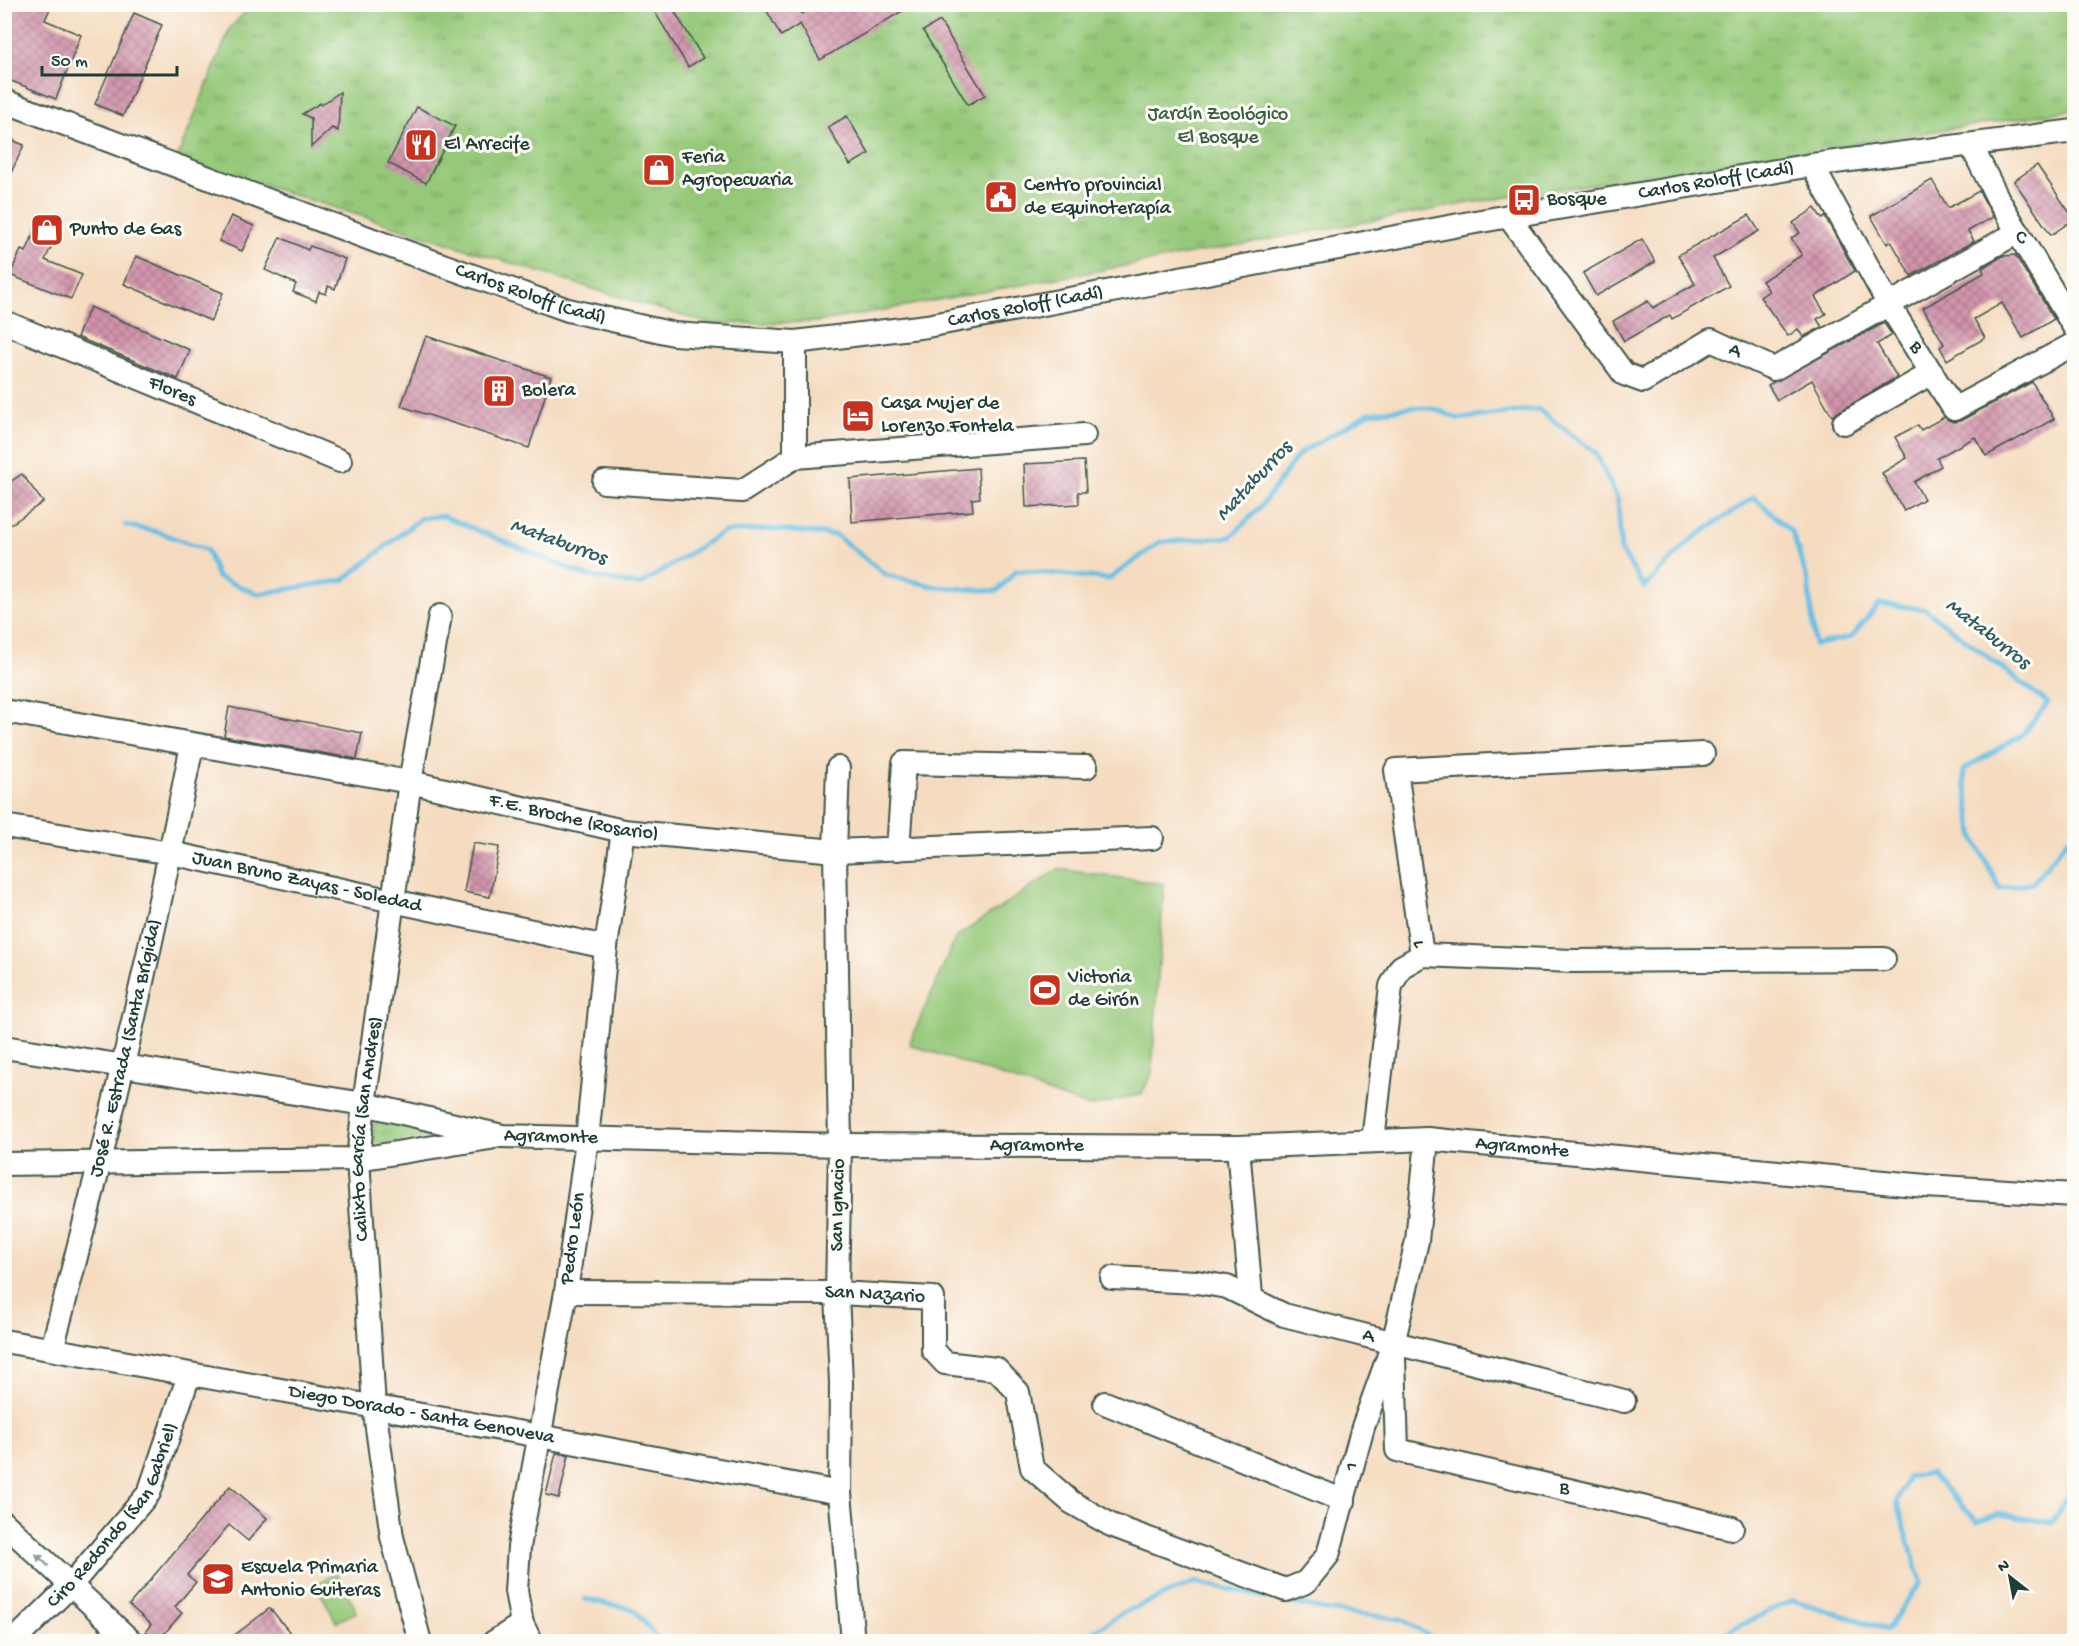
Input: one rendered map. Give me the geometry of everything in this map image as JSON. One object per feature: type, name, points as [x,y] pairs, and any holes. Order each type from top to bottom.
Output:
[{"type":"street","name":"Carlos Roloff (Cadí)","points":[[4,101],[370,239],[568,310],[674,334],[795,342],[927,326],[1508,216],[1812,165],[2074,131]]},
{"type":"street","name":"C","points":[[1971,144],[2018,232],[2074,327]]},
{"type":"street","name":"B","points":[[1812,165],[1889,305],[1954,409],[2074,344]]},
{"type":"street","name":"A","points":[[1508,216],[1624,374],[1642,381],[1711,340],[1774,369],[2018,232]]},
{"type":"street","name":"Flores","points":[[4,322],[340,461]]},
{"type":"street","points":[[795,342],[795,457]]},
{"type":"street","points":[[1844,423],[1932,373]]},
{"type":"street","points":[[604,482],[741,491],[795,457],[1084,435]]},
{"type":"street","name":"Calixto García (San Andres)","points":[[420,1641],[392,1537],[374,1406],[358,1159],[363,1104],[410,782],[440,616]]},
{"type":"street","name":"F.E. Broche (Rosario)","points":[[4,711],[410,782],[623,831],[835,851],[1152,838]]},
{"type":"street","name":"José R. Estrada (Santa Brígida)","points":[[52,1349],[102,1161],[124,1067],[192,745]]},
{"type":"street","name":"1","points":[[1373,1141],[1391,986],[1401,967],[1422,955],[1396,770],[1703,754]]},
{"type":"street","points":[[898,849],[904,763],[1086,767]]},
{"type":"street","name":"San Ignacio","points":[[838,768],[835,851],[840,1145],[837,1293],[841,1383],[840,1493],[853,1641]]},
{"type":"street","name":"Juan Bruno Zayas - Soledad","points":[[4,826],[171,853],[606,947]]},
{"type":"street","name":"Pedro León","points":[[527,1633],[516,1591],[519,1547],[566,1292],[587,1140],[606,947],[623,831]]},
{"type":"street","points":[[1422,955],[1573,961],[1884,959]]},
{"type":"street","name":"Agramonte","points":[[4,1047],[363,1104],[502,1136],[840,1145],[1238,1147],[1427,1139],[1926,1186],[2074,1195]]},
{"type":"street","points":[[4,1164],[358,1159],[502,1136]]},
{"type":"street","name":"1","points":[[1306,1582],[1329,1555],[1364,1427],[1393,1344],[1417,1241],[1427,1139]]},
{"type":"street","points":[[1238,1147],[1251,1296]]},
{"type":"street","name":"A","points":[[1112,1278],[1197,1282],[1227,1287],[1251,1296],[1284,1315],[1624,1401]]},
{"type":"street","name":"San Nazario","points":[[566,1292],[837,1293],[933,1298],[933,1350],[945,1363],[996,1369],[1018,1392],[1032,1468],[1071,1502],[1111,1525],[1253,1580],[1286,1590],[1306,1582]]},
{"type":"street","name":"Diego Dorado - Santa Genoveva","points":[[4,1341],[540,1436],[840,1493]]},
{"type":"street","name":"1","points":[[1393,1344],[1397,1450]]},
{"type":"street","name":"Ciro Redondo (San Gabriel)","points":[[13,1641],[70,1586],[149,1493],[189,1375]]},
{"type":"street","points":[[1105,1403],[1344,1501]]},
{"type":"street","name":"B","points":[[1397,1450],[1732,1528]]},
{"type":"street","points":[[4,1523],[132,1641]]},
{"type":"street","points":[[494,1641],[527,1633]]},
{"type":"green space","name":"Jardín Zoológico El Bosque","points":[[252,5],[2074,5],[2074,110],[1469,203],[818,322],[710,324],[177,158],[230,28]]},
{"type":"green space","name":"Victoria de Girón","points":[[1058,869],[1164,884],[1152,1073],[1142,1094],[1090,1107],[909,1044],[956,937]]},
{"type":"green space","points":[[375,1118],[439,1136],[373,1143]]},
{"type":"green space","points":[[337,1573],[357,1612],[336,1622],[316,1584]]},
{"type":"building","points":[[4,4],[52,4],[45,20],[81,35],[56,99],[4,78]]},
{"type":"building","points":[[650,4],[670,4],[703,58],[688,67]]},
{"type":"building","points":[[763,4],[796,4],[802,14],[819,4],[914,4],[820,60],[800,24],[781,36]]},
{"type":"building","points":[[134,13],[162,25],[123,116],[95,104]]},
{"type":"building","points":[[940,21],[985,95],[968,105],[923,31]]},
{"type":"building","points":[[340,92],[338,131],[332,128],[311,147],[311,118],[302,114]]},
{"type":"building","name":"El Arrecife","points":[[417,107],[455,126],[426,183],[388,163]]},
{"type":"building","points":[[847,116],[869,154],[850,165],[828,127]]},
{"type":"building","points":[[4,137],[24,145],[4,188]]},
{"type":"building","points":[[2037,165],[2074,219],[2051,235],[2014,181]]},
{"type":"building","points":[[1932,180],[1948,208],[1979,191],[1993,217],[1968,231],[1974,241],[1911,276],[1891,241],[1887,244],[1871,216]]},
{"type":"building","points":[[1815,208],[1822,219],[1825,217],[1855,271],[1815,297],[1826,314],[1817,319],[1822,327],[1803,337],[1798,329],[1788,336],[1760,297],[1769,291],[1762,281],[1802,255],[1791,238],[1800,233],[1793,223]]},
{"type":"building","points":[[1749,215],[1759,231],[1713,258],[1729,286],[1672,319],[1670,315],[1624,341],[1613,321],[1648,301],[1653,308],[1695,284],[1678,255]]},
{"type":"building","points":[[231,216],[254,226],[242,251],[219,241]]},
{"type":"building","points":[[40,219],[60,228],[45,260],[82,275],[71,299],[10,275],[21,250],[26,252]]},
{"type":"building","points":[[280,237],[308,250],[310,246],[345,259],[335,289],[328,286],[326,294],[319,292],[316,301],[293,292],[296,284],[265,270]]},
{"type":"building","points":[[1642,239],[1655,262],[1596,296],[1583,273]]},
{"type":"building","points":[[2015,255],[2054,319],[2023,338],[2002,303],[1974,319],[1985,338],[1947,360],[1940,347],[1944,344],[1923,308],[1984,273],[1982,268],[2003,256]]},
{"type":"building","points":[[136,256],[223,293],[211,321],[124,284]]},
{"type":"building","points":[[90,307],[190,350],[178,379],[77,337]]},
{"type":"building","points":[[1884,323],[1892,335],[1877,344],[1897,377],[1832,416],[1812,380],[1777,400],[1768,385]]},
{"type":"building","name":"Bolera","points":[[426,336],[551,377],[529,448],[401,406]]},
{"type":"building","points":[[2032,382],[2054,419],[1986,456],[1975,437],[1937,458],[1941,466],[1914,482],[1924,499],[1904,511],[1882,473],[1907,458],[1895,437],[1918,425],[1921,430],[1944,417],[1953,422],[1960,421]]},
{"type":"building","points":[[1084,461],[1086,492],[1078,492],[1079,504],[1026,507],[1024,464]]},
{"type":"building","points":[[978,468],[980,498],[972,499],[973,511],[852,522],[850,479]]},
{"type":"building","points":[[22,474],[43,502],[4,529],[4,486]]},
{"type":"building","points":[[229,707],[362,733],[357,759],[224,736]]},
{"type":"building","points":[[473,843],[499,847],[490,897],[464,892]]},
{"type":"building","points":[[556,1453],[569,1455],[559,1498],[546,1495]]},
{"type":"building","points":[[230,1486],[267,1518],[248,1541],[229,1525],[187,1575],[196,1582],[175,1607],[182,1613],[158,1641],[146,1631],[151,1624],[129,1605]]},
{"type":"building","points":[[270,1608],[292,1635],[284,1641],[227,1641]]},
{"type":"waterway","name":"Mataburros","points":[[125,525],[158,532],[207,550],[217,577],[258,594],[344,580],[421,518],[443,516],[587,576],[640,585],[723,532],[770,529],[836,535],[886,575],[937,587],[997,591],[1017,570],[1109,579],[1160,542],[1231,537],[1261,506],[1300,453],[1369,413],[1412,407],[1435,409],[1459,419],[1538,409],[1595,452],[1618,500],[1621,550],[1644,587],[1692,539],[1754,497],[1792,532],[1808,581],[1815,645],[1851,637],[1879,604],[1925,609],[2048,703],[2022,735],[1963,770],[1974,838],[2000,889],[2033,883],[2068,839],[2074,852]]},
{"type":"waterway","points":[[1707,1642],[1792,1600],[1887,1629],[1921,1582],[1897,1502],[1908,1477],[1930,1473],[1977,1521],[1999,1514],[2052,1523],[2074,1486]]},
{"type":"waterway","points":[[1078,1642],[1122,1613],[1195,1582],[1324,1610],[1402,1619],[1438,1642]]},
{"type":"waterway","points":[[585,1599],[633,1609],[661,1642]]},
{"type":"place","name":"El Arrecife","points":[[421,145]]},
{"type":"place","name":"Feria Agropecuaria","points":[[659,170]]},
{"type":"place","name":"Centro provincial de Equinoterapía","points":[[1001,197]]},
{"type":"place","name":"Bosque","points":[[1524,200]]},
{"type":"place","name":"Punto de Gas","points":[[47,230]]},
{"type":"place","name":"Bolera","points":[[499,391]]},
{"type":"place","name":"Casa Mujer de Lorenzo Fontela","points":[[858,416]]},
{"type":"place","name":"Victoria de Girón","points":[[1045,990]]},
{"type":"place","name":"Escuela Primaria Antonio Guiteras","points":[[218,1579]]}]
